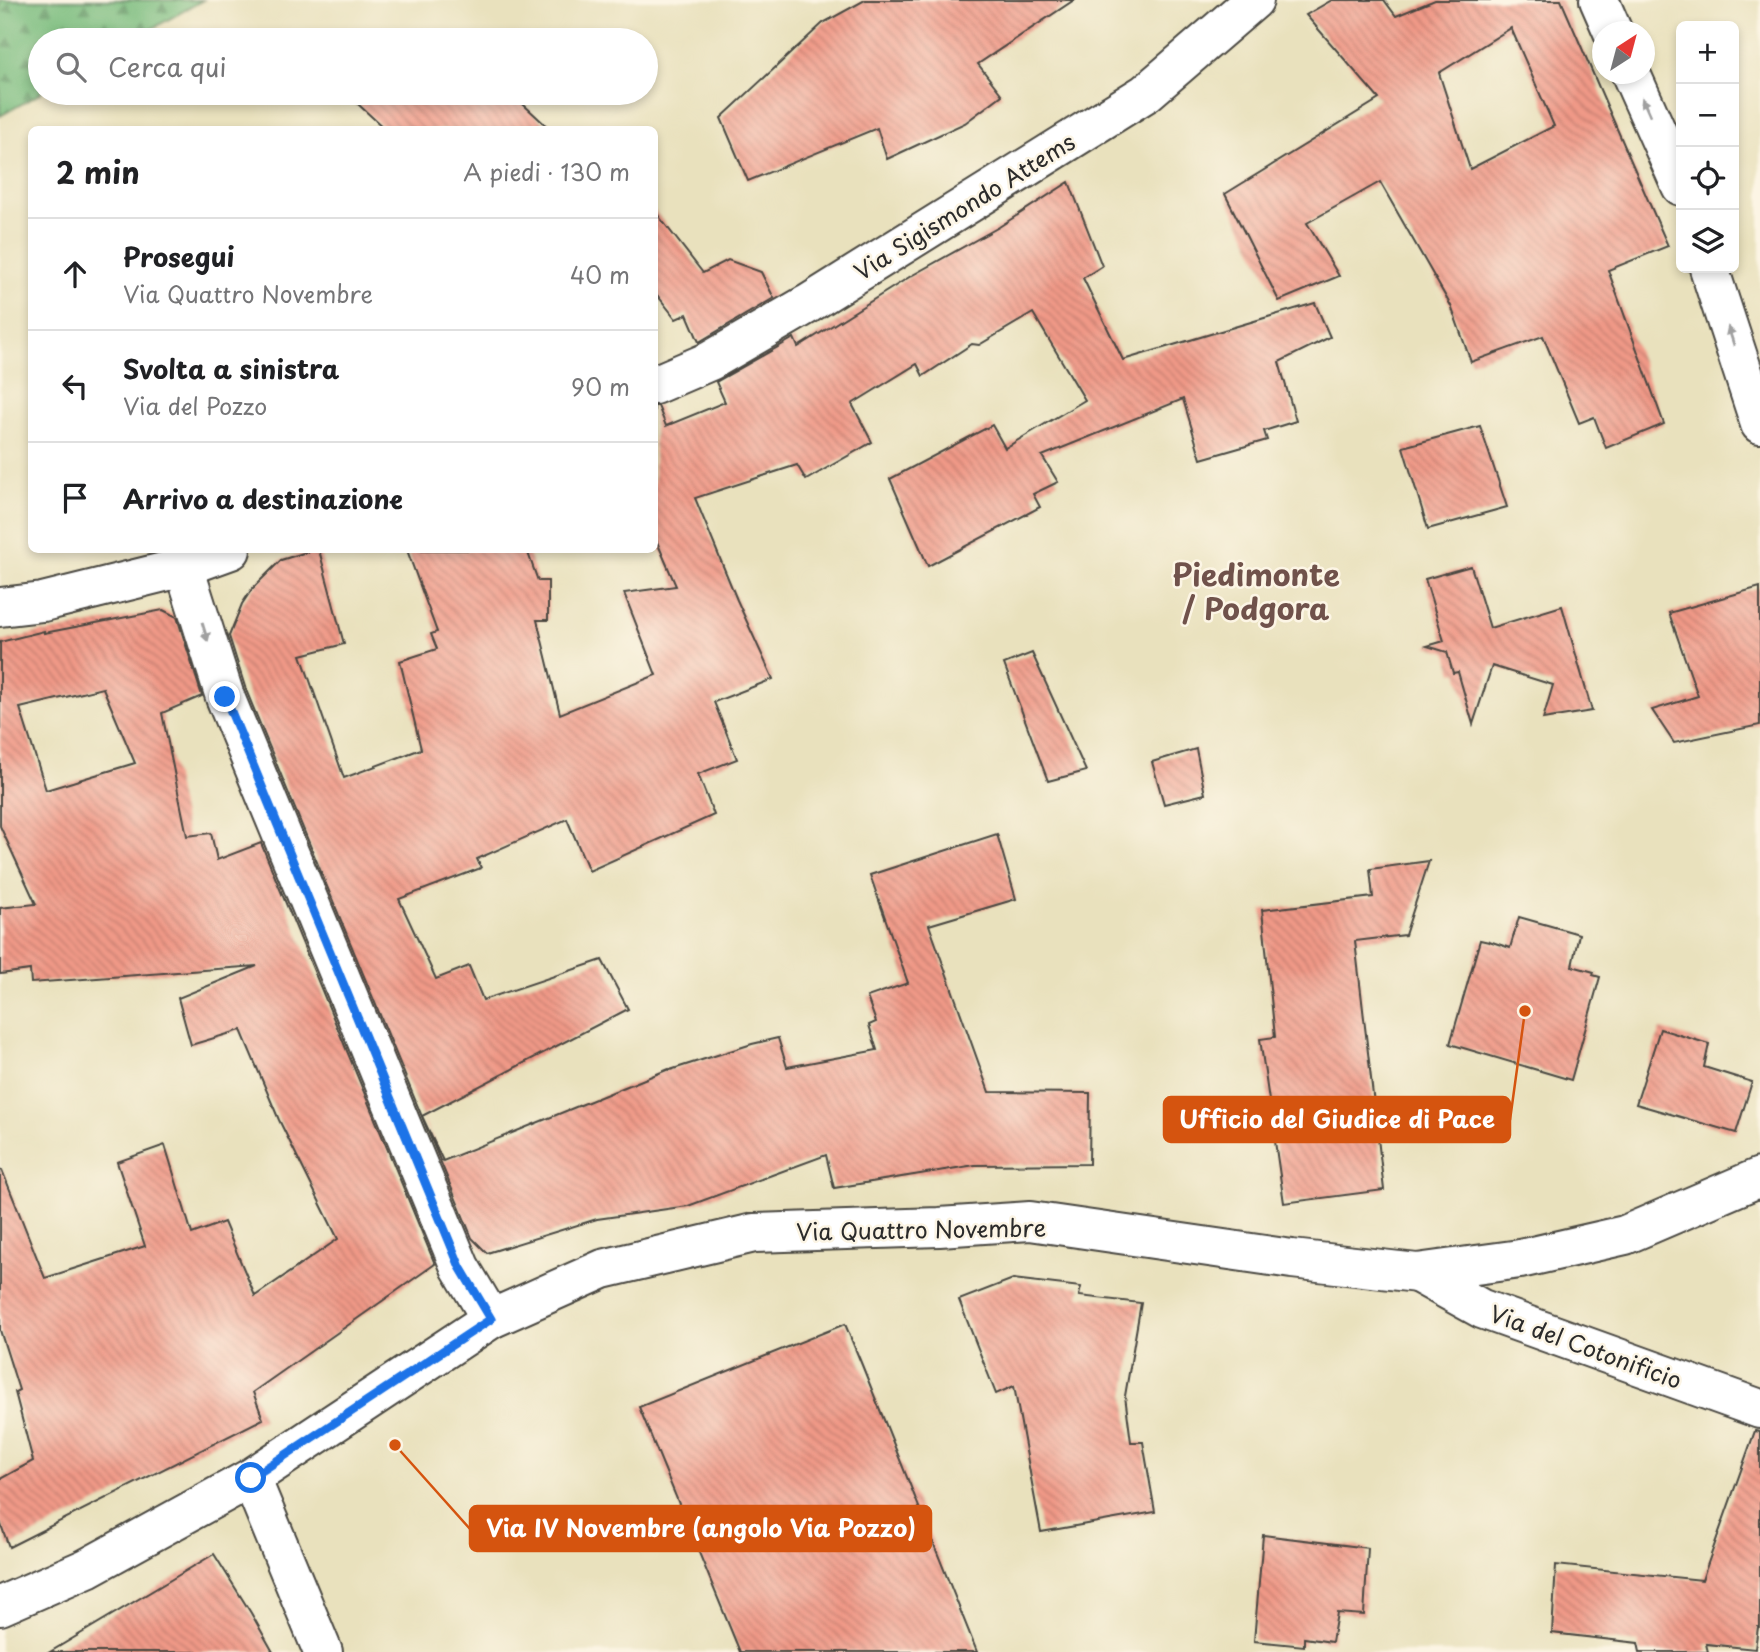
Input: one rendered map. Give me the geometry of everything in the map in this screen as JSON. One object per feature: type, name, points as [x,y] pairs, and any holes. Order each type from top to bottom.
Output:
[{"type":"street","name":"Via Sigismondo Attems","points":[[658,383],[710,361],[808,304],[1146,93],[1254,0]]},
{"type":"street","points":[[1599,0],[1608,21]]},
{"type":"street","points":[[1635,84],[1676,175]]},
{"type":"street","points":[[1711,273],[1760,424]]},
{"type":"street","points":[[0,607],[43,602],[184,567],[223,553]]},
{"type":"street","points":[[184,567],[225,697],[460,1267],[491,1319]]},
{"type":"street","name":"Via Quattro Novembre","points":[[0,1606],[88,1568],[251,1478],[491,1319],[603,1269],[754,1233],[1030,1221],[1279,1257],[1417,1273],[1520,1259],[1625,1235],[1760,1177]]},
{"type":"street","name":"Via del Cotonificio","points":[[1417,1273],[1482,1309],[1760,1409]]},
{"type":"street","points":[[251,1478],[323,1652]]},
{"type":"green space","points":[[0,0],[203,0],[153,28],[28,28],[28,100],[0,116]]},
{"type":"building","points":[[865,0],[1074,0],[978,64],[1002,95],[965,123],[887,159],[877,128],[748,181],[721,118],[823,23]]},
{"type":"building","points":[[1332,0],[1384,0],[1396,16],[1435,0],[1561,0],[1592,71],[1592,84],[1598,84],[1668,246],[1608,270],[1664,424],[1606,448],[1594,417],[1579,423],[1543,336],[1471,362],[1451,306],[1380,182],[1307,223],[1339,276],[1279,301],[1225,194],[1379,99],[1306,15]],"holes":[[[1511,28],[1554,126],[1470,169],[1439,73]]]},
{"type":"building","points":[[359,105],[524,105],[547,126],[382,126]]},
{"type":"building","points":[[1069,182],[1102,266],[1083,278],[1123,360],[1315,303],[1330,337],[1279,362],[1296,421],[1264,431],[1267,440],[1201,459],[1183,399],[1042,456],[1058,482],[1033,494],[1040,507],[928,566],[890,479],[992,425],[1005,448],[1085,400],[1033,313],[979,345],[972,344],[923,376],[917,364],[852,404],[872,442],[806,480],[797,465],[695,498],[773,679],[714,702],[737,759],[698,774],[714,815],[589,871],[567,819],[477,859],[481,868],[399,899],[436,979],[469,966],[483,1000],[602,960],[628,1009],[422,1116],[443,1161],[669,1069],[752,1044],[778,1038],[787,1067],[877,1050],[869,1025],[876,1022],[867,997],[908,983],[870,875],[997,834],[1016,899],[929,925],[989,1092],[1090,1093],[1089,1164],[975,1165],[834,1188],[826,1155],[688,1206],[597,1219],[487,1253],[472,1238],[246,690],[229,636],[242,604],[252,589],[281,560],[303,553],[320,553],[344,644],[301,655],[344,778],[421,749],[400,661],[437,649],[431,634],[437,632],[408,553],[528,553],[538,581],[548,581],[548,620],[537,620],[560,714],[656,675],[624,593],[676,586],[658,544],[658,406],[666,426],[725,402],[716,382],[794,338],[798,347],[911,276],[999,227]]},
{"type":"building","points":[[658,215],[703,273],[728,260],[761,272],[774,298],[699,342],[687,314],[676,319],[658,296]]},
{"type":"building","points":[[1480,426],[1507,507],[1428,529],[1403,447]]},
{"type":"building","points":[[1471,566],[1490,628],[1562,606],[1592,711],[1543,719],[1553,685],[1492,666],[1473,724],[1458,672],[1453,673],[1447,652],[1427,646],[1444,641],[1425,579]]},
{"type":"building","points":[[1760,587],[1760,725],[1674,743],[1652,710],[1698,696],[1669,613]]},
{"type":"building","points":[[163,610],[177,617],[202,696],[162,713],[187,836],[211,833],[217,860],[261,843],[435,1264],[253,1392],[263,1419],[9,1547],[0,1522],[0,1479],[33,1461],[15,1392],[19,1390],[0,1330],[0,1170],[45,1278],[145,1246],[117,1162],[165,1145],[192,1234],[224,1222],[255,1296],[338,1239],[279,1120],[241,1030],[191,1045],[178,998],[257,966],[31,983],[30,970],[0,974],[0,908],[36,904],[0,826],[0,642]],"holes":[[[103,688],[135,763],[46,790],[20,708]]]},
{"type":"building","points":[[1032,653],[1086,771],[1048,781],[1004,664]]},
{"type":"building","points":[[1196,749],[1205,794],[1164,804],[1152,762]]},
{"type":"building","points":[[1429,861],[1405,935],[1355,941],[1384,1190],[1284,1203],[1260,1039],[1275,1037],[1262,910],[1373,897],[1370,869]]},
{"type":"building","points":[[1519,917],[1579,934],[1572,966],[1594,972],[1593,975],[1600,977],[1571,1080],[1450,1044],[1480,940],[1510,948]]},
{"type":"building","points":[[1660,1029],[1709,1044],[1704,1067],[1752,1082],[1736,1133],[1636,1104]]},
{"type":"building","points":[[1013,1279],[1081,1287],[1079,1296],[1141,1303],[1125,1396],[1131,1442],[1143,1442],[1155,1512],[1041,1532],[1014,1386],[996,1394],[959,1300]]},
{"type":"building","points":[[845,1324],[977,1652],[740,1652],[639,1407]]},
{"type":"building","points":[[1755,1431],[1760,1432],[1760,1627],[1755,1649],[1706,1644],[1708,1652],[1640,1652],[1638,1643],[1552,1633],[1556,1565],[1702,1580]]},
{"type":"building","points":[[1263,1535],[1368,1548],[1364,1615],[1337,1613],[1332,1642],[1304,1638],[1304,1646],[1254,1641]]},
{"type":"building","points":[[214,1554],[273,1652],[50,1652]]},
{"type":"place","name":"Ufficio del Giudice di Pace","points":[[1525,1011]]},
{"type":"place","name":"Via IV Novembre (angolo Via Pozzo)","points":[[395,1445]]},
{"type":"district","name":"Piedimonte / Podgora","points":[[1256,590]]},
{"type":"route","points":[[225,697],[460,1267],[491,1319],[251,1478]]}]
